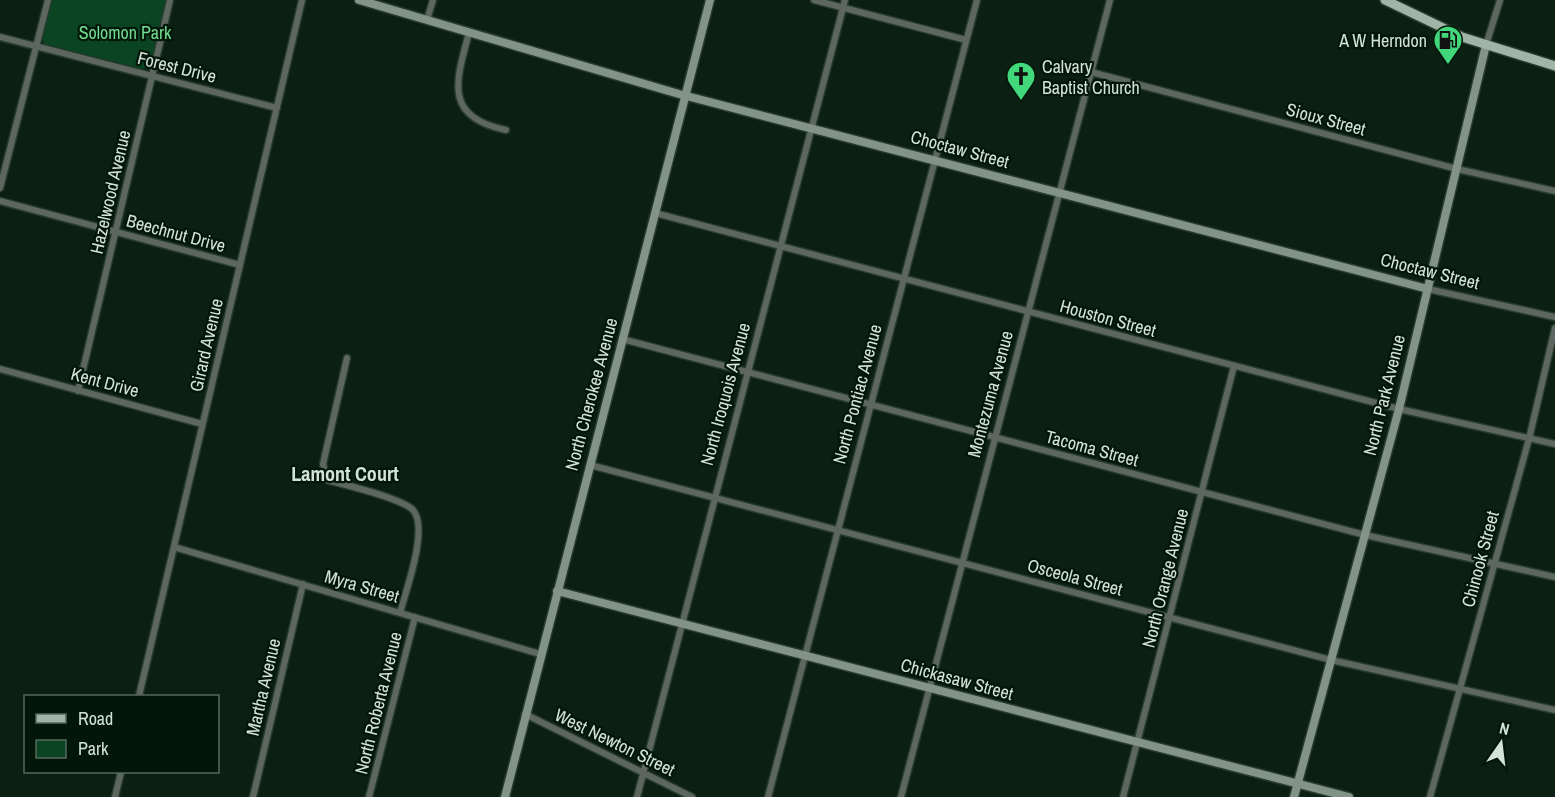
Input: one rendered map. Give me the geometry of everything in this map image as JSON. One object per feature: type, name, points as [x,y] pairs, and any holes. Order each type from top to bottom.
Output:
[{"type":"main road","points":[[1385,0],[1432,25],[1486,45],[1555,66]]},
{"type":"street","points":[[0,188],[48,0]]},
{"type":"street","name":"Hazelwood Avenue","points":[[78,391],[170,0]]},
{"type":"street","name":"Girard Avenue","points":[[139,695],[302,0]]},
{"type":"street","name":"Choctaw Street","points":[[359,0],[686,95],[1428,289],[1555,317]]},
{"type":"street","points":[[427,20],[433,0]]},
{"type":"street","name":"North Cherokee Avenue","points":[[505,797],[710,0]]},
{"type":"street","points":[[814,0],[966,40]]},
{"type":"street","name":"North Iroquois Avenue","points":[[637,797],[845,0]]},
{"type":"street","name":"North Pontiac Avenue","points":[[768,797],[977,0]]},
{"type":"street","name":"Montezuma Avenue","points":[[901,797],[1110,0]]},
{"type":"street","name":"North Park Avenue","points":[[1294,797],[1399,409],[1486,45],[1500,0]]},
{"type":"street","points":[[469,33],[457,82],[460,102],[465,111],[484,124],[506,130]]},
{"type":"street","name":"Forest Drive","points":[[0,37],[277,108]]},
{"type":"street","name":"Sioux Street","points":[[1091,72],[1457,169],[1555,191]]},
{"type":"street","name":"Beechnut Drive","points":[[0,201],[240,265]]},
{"type":"street","name":"Houston Street","points":[[655,213],[1399,409],[1555,444]]},
{"type":"street","name":"Chinook Street","points":[[1431,797],[1529,438],[1555,328]]},
{"type":"street","name":"Tacoma Street","points":[[622,339],[1365,535],[1555,577]]},
{"type":"street","points":[[347,358],[323,464],[327,480],[405,504],[417,515],[420,532],[400,613]]},
{"type":"street","name":"North Orange Avenue","points":[[1123,797],[1234,366]]},
{"type":"street","name":"Kent Drive","points":[[0,369],[202,424]]},
{"type":"street","name":"Osceola Street","points":[[590,465],[1331,660],[1555,710]]},
{"type":"street","name":"Myra Street","points":[[174,547],[540,654]]},
{"type":"street","name":"Martha Avenue","points":[[253,797],[303,584]]},
{"type":"street","name":"Chickasaw Street","points":[[557,591],[1297,786],[1349,797]]},
{"type":"street","name":"North Roberta Avenue","points":[[369,797],[415,617]]},
{"type":"street","name":"West Newton Street","points":[[525,714],[692,797]]},
{"type":"street","points":[[115,797],[121,773]]},
{"type":"green space","name":"Solomon Park","points":[[52,0],[167,0],[150,67],[142,69],[44,44],[42,38]]},
{"type":"place","name":"A W Herndon","points":[[1448,66]]},
{"type":"place","name":"Calvary Baptist Church","points":[[1021,102]]},
{"type":"district","name":"Lamont Court","points":[[345,473]]}]
